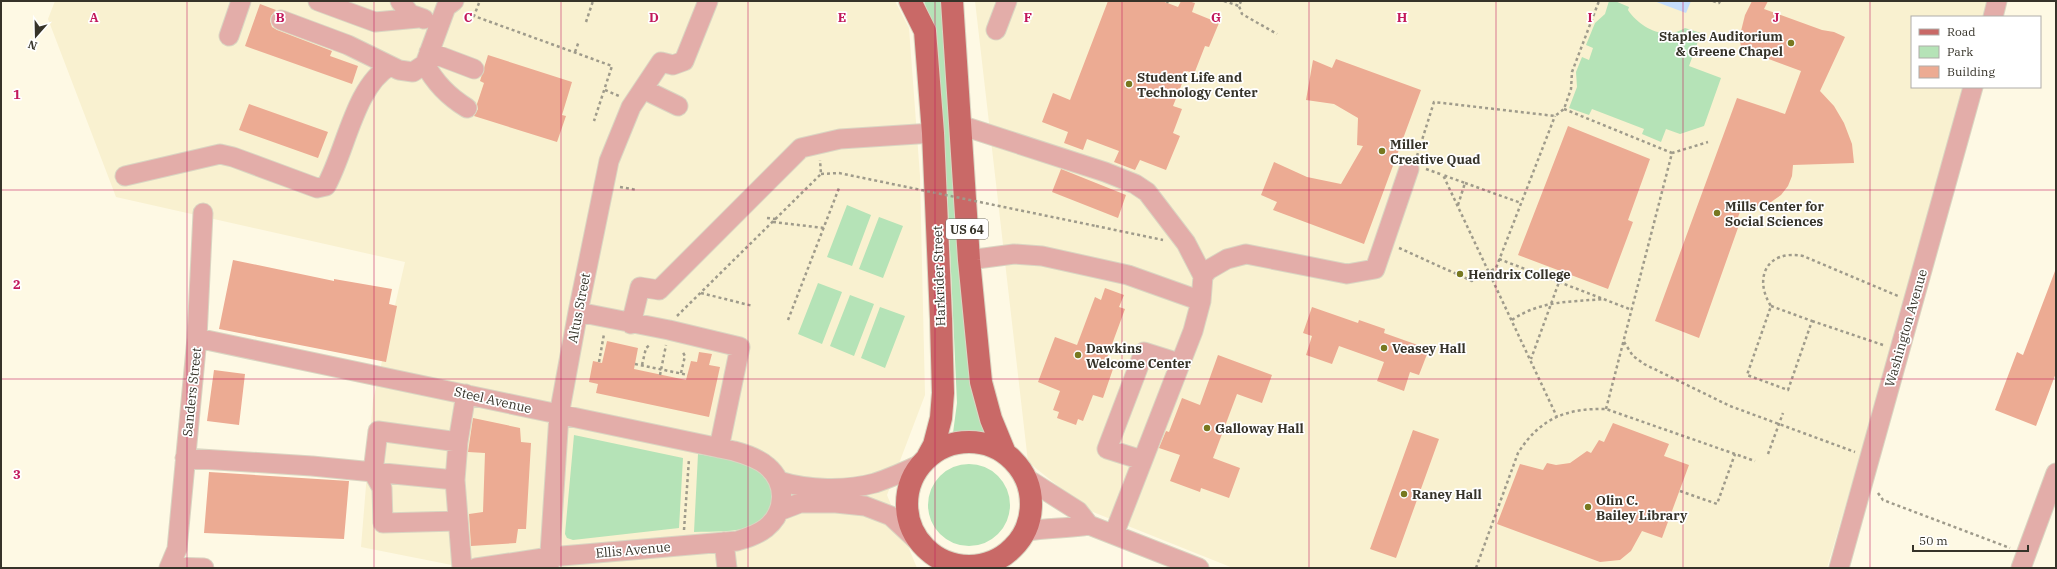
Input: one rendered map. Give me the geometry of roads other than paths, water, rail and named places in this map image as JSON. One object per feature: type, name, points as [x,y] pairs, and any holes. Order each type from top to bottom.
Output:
[{"type":"main road","name":"Harkrider Street","points":[[910,1],[925,31],[933,133],[943,393],[939,429],[934,445],[924,460]]},
{"type":"main road","name":"US 64","points":[[952,1],[969,260],[981,382],[990,419],[1005,454]]},
{"type":"main road","points":[[978,442],[997,449],[1005,454],[1014,461],[1026,478],[1030,495],[1030,513],[1024,532],[1015,545],[997,563],[990,562],[970,566],[949,563],[932,556],[912,529],[907,512],[907,494],[912,477],[924,460],[938,450],[958,443],[978,442]]},
{"type":"street","points":[[229,36],[241,1]]},
{"type":"street","points":[[318,1],[375,22],[418,18],[426,19],[434,17],[449,3]]},
{"type":"street","points":[[375,22],[387,15],[395,1]]},
{"type":"street","points":[[400,1],[410,14],[418,18]]},
{"type":"street","name":"Altus Street","points":[[550,563],[559,415],[578,312],[609,161],[631,107],[661,62],[673,65],[684,61],[708,1]]},
{"type":"street","points":[[996,30],[1007,1]]},
{"type":"street","points":[[1993,16],[1997,1]]},
{"type":"street","points":[[281,20],[348,45],[399,70],[413,72],[427,58],[449,3]]},
{"type":"street","points":[[427,58],[474,69]]},
{"type":"street","points":[[427,58],[442,89],[454,101],[467,108]]},
{"type":"street","points":[[125,176],[220,154],[233,157],[317,188],[326,186],[333,173],[367,89],[381,71],[390,66]]},
{"type":"street","name":"Washington Avenue","points":[[1839,568],[1973,88]]},
{"type":"street","points":[[643,89],[678,106]]},
{"type":"street","points":[[960,125],[1135,184],[1146,192],[1186,243],[1203,276],[1201,301],[1193,331],[1179,363],[1114,534]]},
{"type":"street","points":[[631,324],[640,287],[659,290],[801,148],[840,139],[933,133]]},
{"type":"street","points":[[1203,276],[1208,270],[1228,259],[1246,254],[1347,274],[1375,269],[1384,241],[1416,165]]},
{"type":"street","name":"Sanders Street","points":[[170,567],[177,549],[197,338],[203,213]]},
{"type":"street","points":[[969,260],[1014,254],[1042,256],[1128,275],[1201,301]]},
{"type":"street","points":[[578,312],[631,324],[669,330],[740,347],[719,448]]},
{"type":"street","name":"Steel Avenue","points":[[197,338],[719,448],[743,454],[759,461],[774,472],[780,481]]},
{"type":"street","points":[[1142,460],[1108,449],[1144,352],[1179,363]]},
{"type":"street","points":[[462,568],[457,521],[455,480],[458,442],[466,394]]},
{"type":"street","points":[[457,521],[383,522],[382,488],[373,472],[378,431],[458,442]]},
{"type":"street","points":[[185,458],[254,462],[455,480]]},
{"type":"street","points":[[779,511],[782,495],[780,481],[796,486],[851,487],[874,483],[924,460]]},
{"type":"street","points":[[2023,561],[2056,473]]},
{"type":"street","points":[[1026,478],[1078,511],[1090,525],[1199,568]]},
{"type":"street","points":[[779,511],[800,503],[836,503],[865,506],[891,516],[932,556]]},
{"type":"street","name":"Ellis Avenue","points":[[476,568],[550,563],[737,541],[759,533],[771,523],[779,511]]},
{"type":"street","points":[[1024,532],[1040,528],[1075,528],[1090,525]]},
{"type":"street","points":[[724,542],[726,568]]},
{"type":"street","points":[[170,567],[204,568]]},
{"type":"water","points":[[1654,1],[1691,1],[1686,13]]},
{"type":"place","name":"Staples Auditorium & Greene Chapel","points":[[1791,43]]},
{"type":"place","name":"Student Life and Technology Center","points":[[1129,84]]},
{"type":"place","name":"Miller Creative Quad","points":[[1382,151]]},
{"type":"place","name":"Mills Center for Social Sciences","points":[[1717,213]]},
{"type":"place","name":"Hendrix College","points":[[1460,274]]},
{"type":"place","name":"Veasey Hall","points":[[1384,348]]},
{"type":"place","name":"Dawkins Welcome Center","points":[[1078,355]]},
{"type":"place","name":"Galloway Hall","points":[[1207,428]]},
{"type":"place","name":"Raney Hall","points":[[1404,494]]},
{"type":"place","name":"Olin C. Bailey Library","points":[[1588,507]]}]
